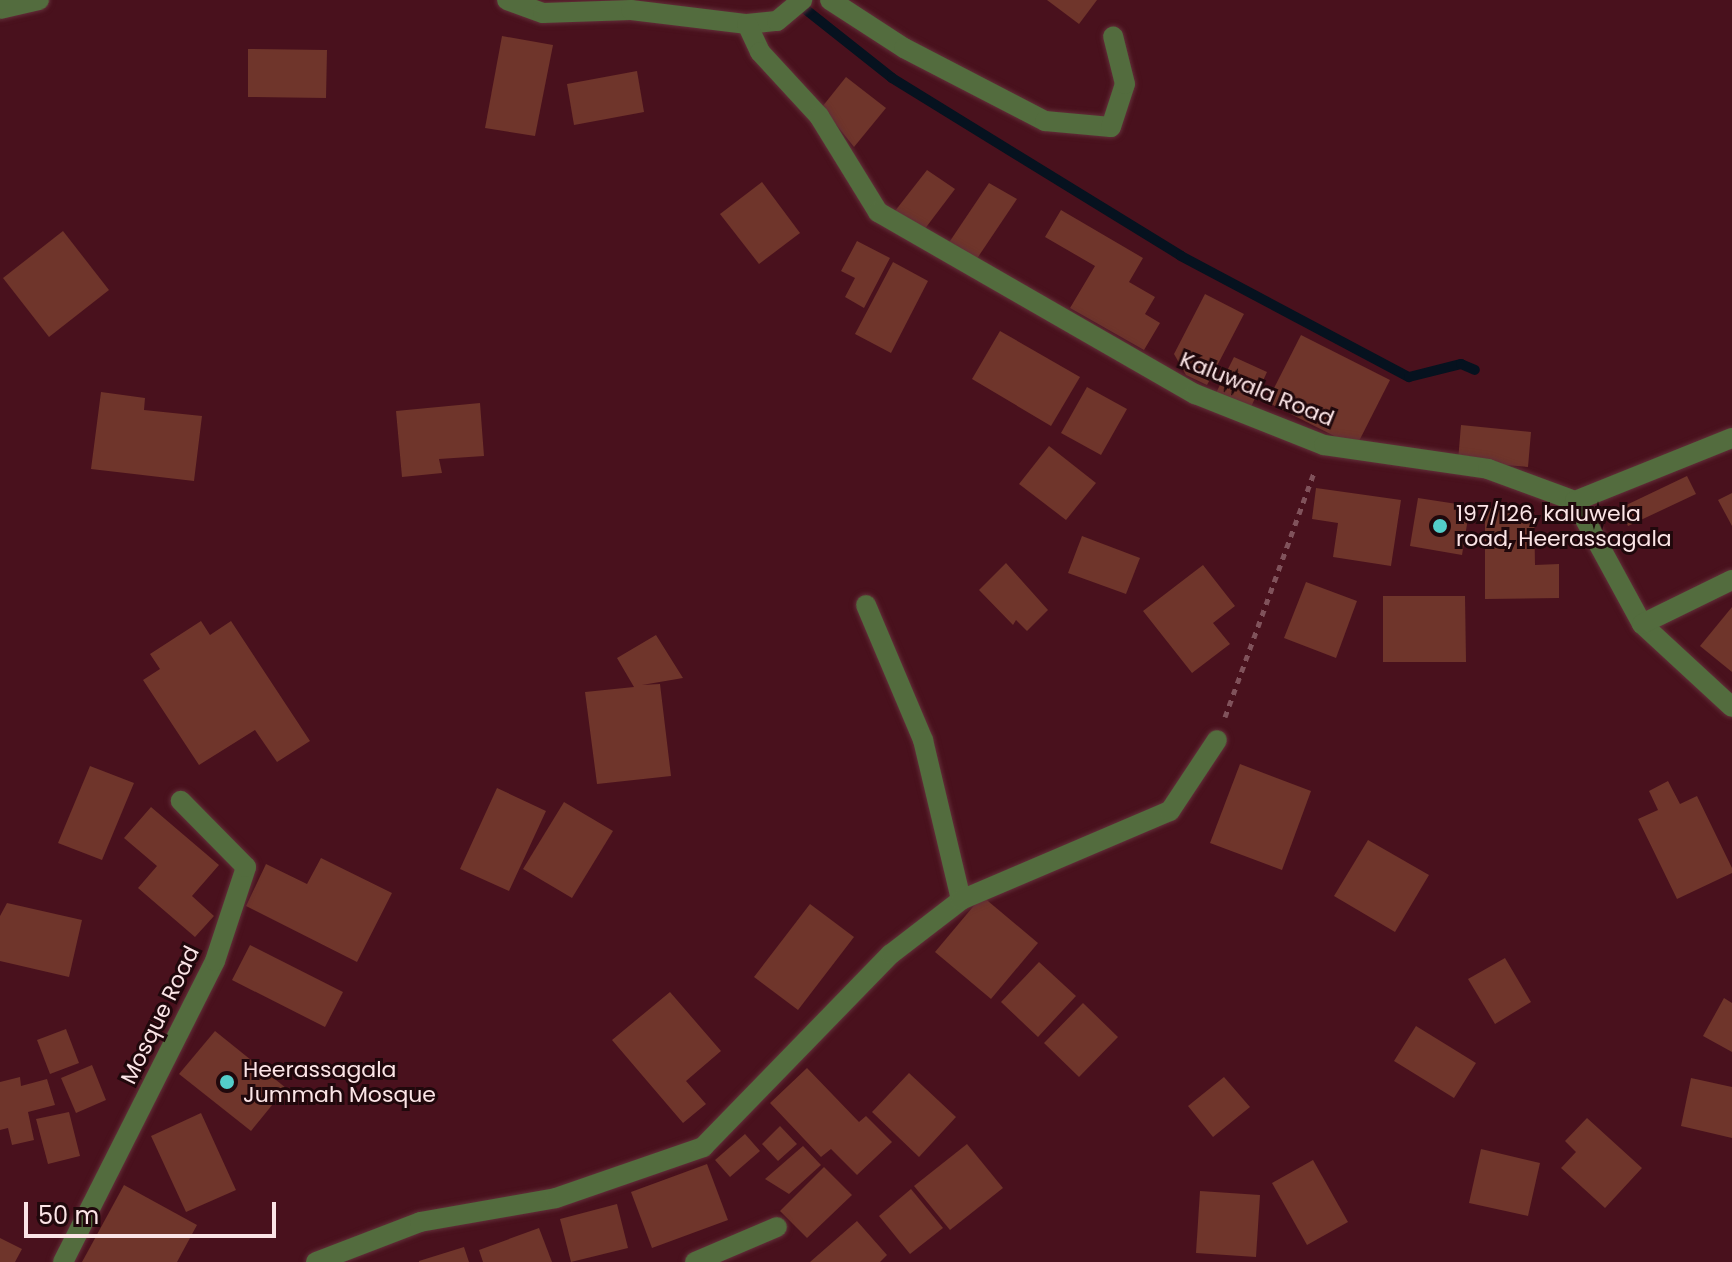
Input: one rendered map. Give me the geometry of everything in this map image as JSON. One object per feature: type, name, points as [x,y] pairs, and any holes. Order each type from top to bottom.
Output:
[{"type":"street","points":[[0,9],[39,0]]},
{"type":"street","points":[[507,0],[543,13],[631,10],[747,24],[777,21],[802,0]]},
{"type":"street","points":[[830,0],[904,48],[1045,121],[1111,127],[1125,84],[1113,36]]},
{"type":"street","name":"Kaluwala Road","points":[[747,24],[760,52],[819,116],[878,212],[1195,394],[1324,445],[1488,469],[1575,501]]},
{"type":"street","points":[[1732,438],[1575,501],[1642,624],[1732,707]]},
{"type":"street","points":[[1642,624],[1732,580]]},
{"type":"street","points":[[866,605],[923,740],[961,900]]},
{"type":"street","points":[[316,1262],[420,1222],[556,1198],[703,1147],[891,954],[961,900],[1170,811],[1217,740]]},
{"type":"street","name":"Mosque Road","points":[[63,1262],[215,961],[246,867],[181,801]]},
{"type":"street","points":[[695,1262],[777,1227]]},
{"type":"path","points":[[1217,740],[1324,445]]},
{"type":"building","points":[[1047,0],[1097,0],[1079,24]]},
{"type":"building","points":[[502,36],[553,45],[535,136],[485,128]]},
{"type":"building","points":[[248,49],[327,50],[326,98],[248,97]]},
{"type":"building","points":[[637,71],[644,112],[574,125],[567,84]]},
{"type":"building","points":[[846,77],[886,108],[854,147],[822,107]]},
{"type":"building","points":[[927,170],[955,189],[924,230],[895,211]]},
{"type":"building","points":[[762,182],[800,233],[759,264],[720,214]]},
{"type":"building","points":[[989,183],[1017,199],[976,260],[948,244]]},
{"type":"building","points":[[1061,210],[1143,258],[1129,282],[1155,297],[1145,314],[1160,323],[1144,350],[1070,308],[1095,266],[1045,237]]},
{"type":"building","points":[[63,231],[109,290],[49,337],[3,278]]},
{"type":"building","points":[[857,241],[890,258],[864,308],[845,297],[855,278],[841,271]]},
{"type":"building","points":[[893,262],[928,281],[891,353],[855,334]]},
{"type":"building","points":[[1205,294],[1244,314],[1207,385],[1186,375],[1174,354]]},
{"type":"building","points":[[1000,331],[1080,377],[1051,426],[972,379]]},
{"type":"building","points":[[1301,335],[1390,380],[1356,447],[1267,402]]},
{"type":"building","points":[[1234,357],[1267,372],[1250,409],[1216,393]]},
{"type":"building","points":[[1087,387],[1127,409],[1101,455],[1061,433]]},
{"type":"building","points":[[101,392],[145,398],[144,410],[202,416],[194,481],[91,469]]},
{"type":"building","points":[[480,403],[484,456],[439,459],[442,473],[402,477],[396,411]]},
{"type":"building","points":[[1461,425],[1531,432],[1528,467],[1458,461]]},
{"type":"building","points":[[1049,446],[1096,483],[1066,520],[1019,484]]},
{"type":"building","points":[[1687,476],[1696,494],[1628,526],[1620,508]]},
{"type":"building","points":[[1316,488],[1401,500],[1391,566],[1333,557],[1338,523],[1312,519]]},
{"type":"building","points":[[1732,493],[1732,526],[1718,500]]},
{"type":"building","name":"197/126, kaluwela road, Heerassagala","points":[[1418,498],[1470,506],[1462,555],[1410,546]]},
{"type":"building","points":[[1485,508],[1534,508],[1535,565],[1559,564],[1559,598],[1485,599]]},
{"type":"building","points":[[1082,536],[1140,558],[1126,594],[1068,573]]},
{"type":"building","points":[[1006,563],[1048,610],[1027,631],[1016,620],[1013,625],[979,590]]},
{"type":"building","points":[[1203,565],[1235,606],[1213,623],[1230,644],[1192,673],[1143,611]]},
{"type":"building","points":[[1306,582],[1357,601],[1336,658],[1284,638]]},
{"type":"building","points":[[1383,596],[1465,596],[1466,662],[1383,662]]},
{"type":"building","points":[[1732,607],[1732,672],[1700,646]]},
{"type":"building","points":[[201,621],[210,635],[231,621],[310,741],[277,762],[255,730],[199,765],[143,680],[160,669],[150,654]]},
{"type":"building","points":[[656,635],[683,678],[642,685],[660,684],[671,776],[597,784],[585,692],[634,687],[617,658]]},
{"type":"building","points":[[1240,764],[1311,791],[1282,870],[1210,843]]},
{"type":"building","points":[[90,766],[134,783],[102,860],[58,843]]},
{"type":"building","points":[[1668,781],[1680,804],[1697,796],[1732,868],[1732,873],[1677,899],[1638,819],[1658,810],[1649,791]]},
{"type":"building","points":[[497,788],[546,811],[509,891],[460,869]]},
{"type":"building","points":[[564,802],[613,831],[572,898],[523,869]]},
{"type":"building","points":[[151,807],[219,865],[192,896],[214,916],[195,937],[138,888],[157,866],[124,838]]},
{"type":"building","points":[[1368,840],[1429,875],[1395,932],[1334,896]]},
{"type":"building","points":[[321,858],[392,893],[357,962],[246,906],[266,864],[307,884]]},
{"type":"building","points":[[982,896],[1038,943],[991,999],[935,952]]},
{"type":"building","points":[[7,903],[82,920],[69,977],[0,961],[0,916]]},
{"type":"building","points":[[810,904],[854,937],[798,1010],[754,977]]},
{"type":"building","points":[[250,945],[343,992],[325,1027],[232,980]]},
{"type":"building","points":[[1505,958],[1531,1002],[1495,1024],[1468,979]]},
{"type":"building","points":[[1039,962],[1076,996],[1038,1037],[1001,1002]]},
{"type":"building","points":[[670,992],[721,1051],[686,1081],[706,1104],[683,1123],[612,1040]]},
{"type":"building","points":[[1724,998],[1732,1003],[1732,1052],[1703,1036]]},
{"type":"building","points":[[1083,1003],[1118,1037],[1079,1077],[1044,1043]]},
{"type":"building","points":[[1416,1026],[1476,1063],[1454,1098],[1394,1061]]},
{"type":"building","points":[[66,1029],[79,1063],[50,1074],[37,1040]]},
{"type":"building","points":[[215,1031],[286,1088],[251,1131],[179,1074]]},
{"type":"building","points":[[92,1065],[106,1100],[76,1113],[61,1078]]},
{"type":"building","points":[[807,1068],[859,1122],[866,1116],[892,1142],[857,1175],[831,1149],[821,1157],[770,1103]]},
{"type":"building","points":[[909,1073],[956,1117],[919,1157],[872,1112]]},
{"type":"building","points":[[20,1077],[21,1086],[47,1079],[55,1105],[28,1112],[34,1140],[12,1145],[8,1128],[0,1130],[0,1082]]},
{"type":"building","points":[[1224,1077],[1250,1107],[1213,1137],[1188,1106]]},
{"type":"building","points":[[1691,1078],[1732,1087],[1732,1138],[1681,1126]]},
{"type":"building","points":[[69,1112],[80,1156],[48,1164],[36,1119]]},
{"type":"building","points":[[201,1113],[236,1190],[186,1212],[151,1136]]},
{"type":"building","points":[[1587,1118],[1642,1168],[1605,1208],[1561,1168],[1576,1152],[1565,1141]]},
{"type":"building","points":[[780,1126],[797,1144],[778,1161],[762,1144]]},
{"type":"building","points":[[745,1134],[760,1151],[730,1177],[715,1160]]},
{"type":"building","points":[[967,1144],[1003,1188],[950,1230],[914,1186]]},
{"type":"building","points":[[803,1146],[821,1165],[789,1194],[765,1179]]},
{"type":"building","points":[[1481,1149],[1540,1163],[1528,1216],[1469,1203]]},
{"type":"building","points":[[1313,1160],[1348,1222],[1307,1245],[1272,1183]]},
{"type":"building","points":[[707,1164],[728,1220],[652,1248],[631,1192]]},
{"type":"building","points":[[824,1167],[852,1195],[807,1238],[780,1211]]},
{"type":"building","points":[[124,1185],[197,1225],[177,1262],[82,1262]]},
{"type":"building","points":[[911,1189],[943,1228],[910,1254],[879,1216]]},
{"type":"building","points":[[1200,1191],[1260,1195],[1256,1257],[1196,1253]]},
{"type":"building","points":[[617,1204],[628,1248],[571,1262],[560,1219]]},
{"type":"building","points":[[857,1221],[887,1255],[880,1262],[810,1262]]},
{"type":"building","points":[[539,1228],[552,1262],[483,1262],[479,1250]]},
{"type":"building","points":[[0,1238],[22,1249],[15,1262],[0,1262]]},
{"type":"building","points":[[464,1247],[469,1262],[419,1262],[419,1261]]},
{"type":"waterway","points":[[795,1],[892,78],[1181,256],[1409,377],[1461,364],[1475,370]]},
{"type":"place","name":"197/126, kaluwela road, Heerassagala","points":[[1440,526]]},
{"type":"place","name":"Heerassagala Jummah Mosque","points":[[227,1082]]}]
